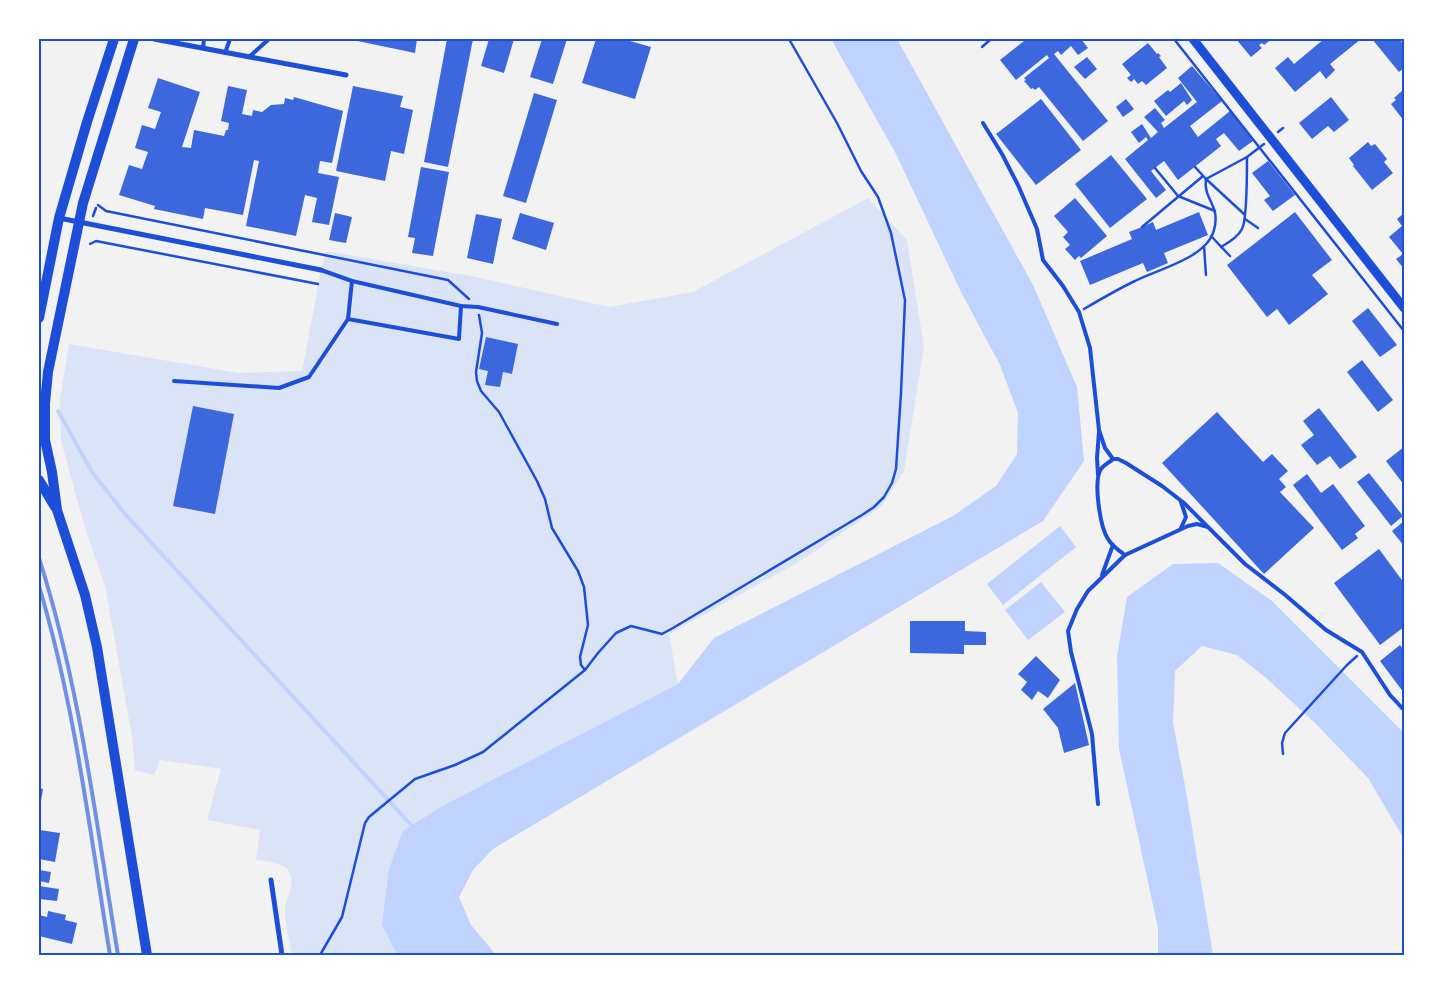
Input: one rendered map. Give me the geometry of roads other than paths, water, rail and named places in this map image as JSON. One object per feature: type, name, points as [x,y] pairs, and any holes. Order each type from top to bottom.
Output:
[{"type":"main road","points":[[39,318],[59,218],[82,137],[114,39]]},
{"type":"main road","points":[[134,39],[78,222],[48,372],[42,426],[52,472],[57,510],[86,595],[96,639],[147,955]]},
{"type":"main road","points":[[39,480],[57,510]]},
{"type":"street","points":[[154,39],[346,75]]},
{"type":"street","points":[[1193,39],[1404,308]]},
{"type":"street","points":[[59,218],[321,270]]},
{"type":"street","points":[[271,880],[282,955]]},
{"type":"lane","points":[[202,48],[204,39]]},
{"type":"lane","points":[[225,53],[230,39]]},
{"type":"lane","points":[[249,57],[269,39]]},
{"type":"lane","points":[[983,123],[1018,185],[1037,229],[1043,260],[1063,286],[1079,312],[1090,348],[1099,430],[1097,458],[1099,505],[1103,530],[1113,546],[1125,555]]},
{"type":"lane","points":[[321,270],[352,281],[461,306],[478,307],[557,324]]},
{"type":"lane","points":[[174,381],[279,388],[309,377],[348,319],[352,281]]},
{"type":"lane","points":[[348,319],[459,339],[461,306]]},
{"type":"lane","points":[[1099,430],[1105,448],[1113,459]]},
{"type":"lane","points":[[1098,477],[1102,468],[1113,459],[1118,459],[1180,500],[1245,564],[1326,630],[1362,652],[1390,695],[1404,710]]},
{"type":"lane","points":[[1180,500],[1186,518],[1181,529]]},
{"type":"lane","points":[[1098,804],[1092,734],[1071,652],[1068,630],[1077,609],[1088,591],[1125,555],[1181,529],[1197,524],[1208,527]]},
{"type":"lane","points":[[1101,577],[1113,546]]},
{"type":"water","points":[[831,39],[897,39],[1033,285],[1077,387],[1084,461],[1043,521],[493,849],[473,870],[459,897],[471,925],[496,955],[397,955],[382,925],[389,869],[403,831],[444,805],[678,684],[714,638],[953,516],[996,486],[1017,454],[1018,413],[1000,365],[961,292],[895,152]]},
{"type":"water","points":[[1060,526],[1076,547],[1003,605],[987,584]]},
{"type":"water","points":[[1218,563],[1272,601],[1404,733],[1404,839],[1368,778],[1315,723],[1265,677],[1237,655],[1202,646],[1175,671],[1173,723],[1213,955],[1158,955],[1158,928],[1119,749],[1117,657],[1127,597],[1173,564]]},
{"type":"water","points":[[1041,582],[1065,612],[1028,640],[1005,610]]},
{"type":"waterway","points":[[58,411],[92,472],[125,514],[414,828]]},
{"type":"railway","points":[[39,558],[66,655],[86,755],[118,955]]},
{"type":"railway","points":[[39,586],[52,631],[72,723],[110,955]]}]
